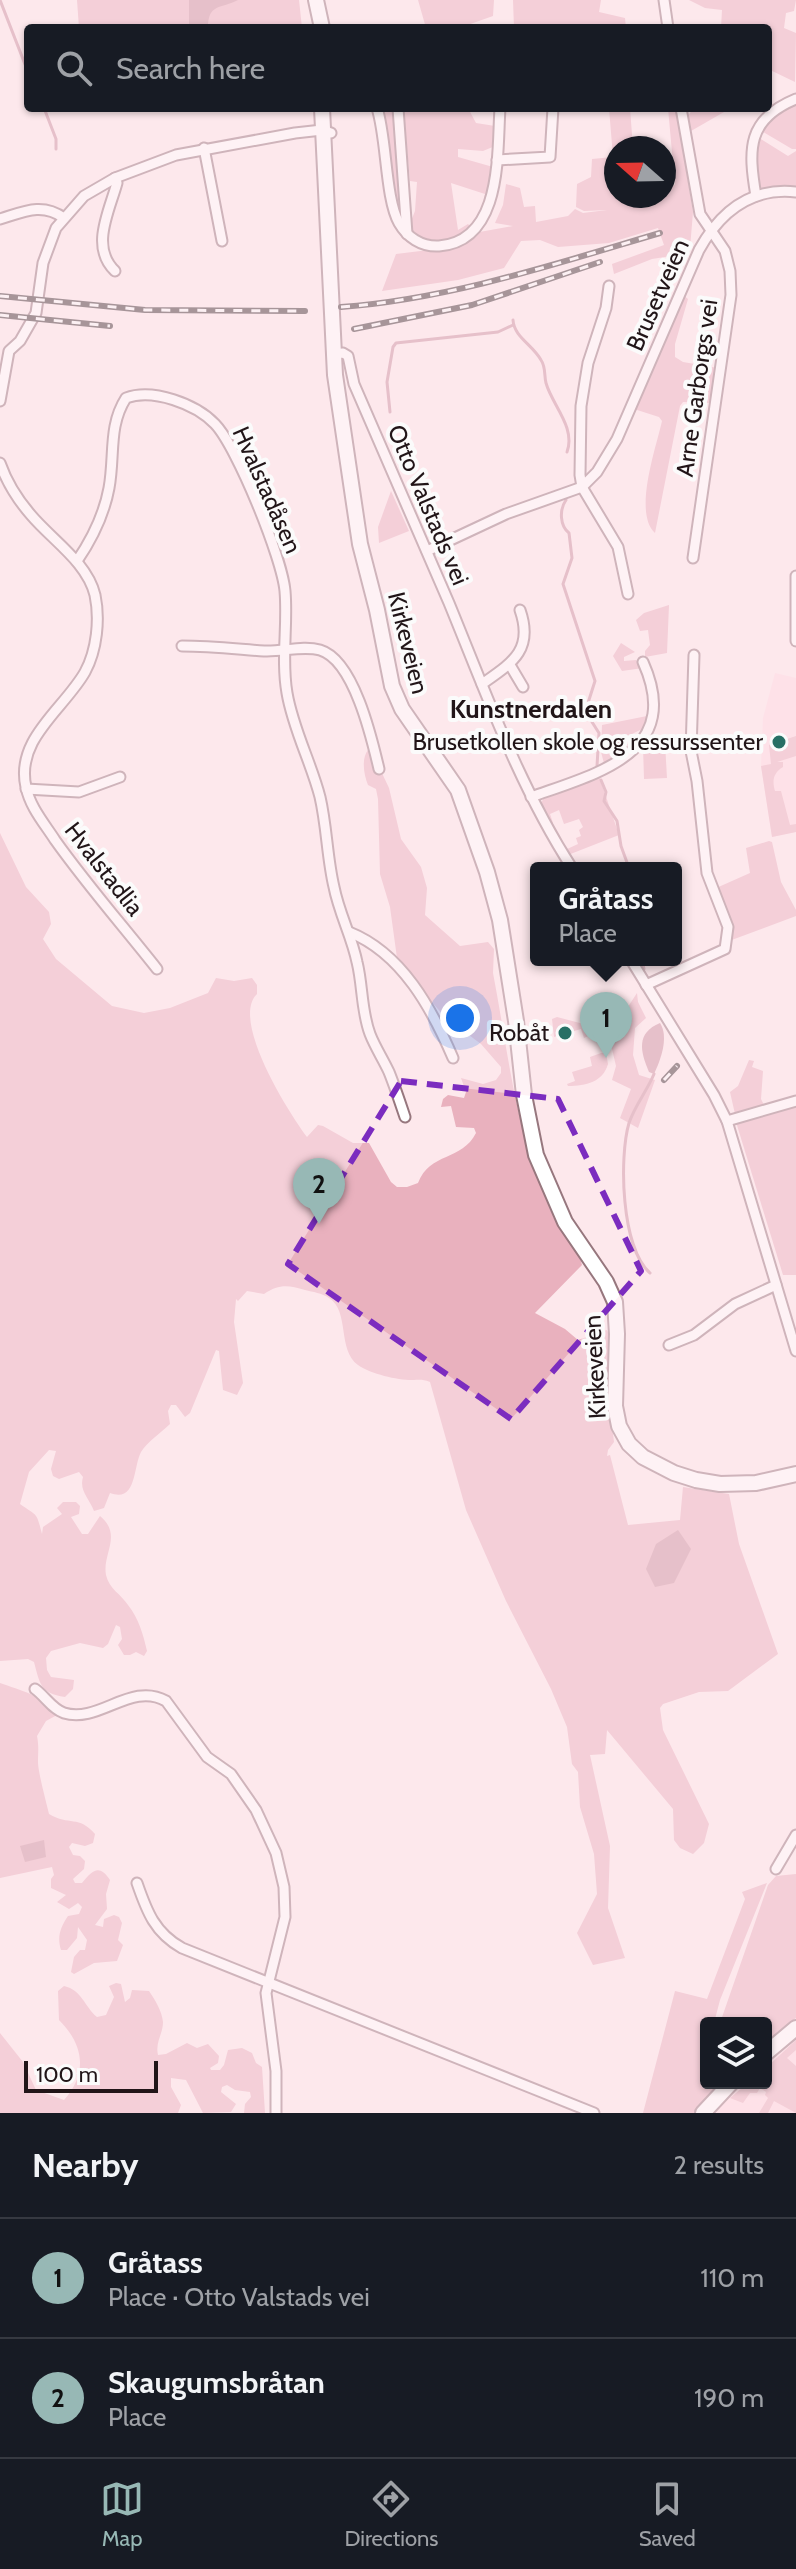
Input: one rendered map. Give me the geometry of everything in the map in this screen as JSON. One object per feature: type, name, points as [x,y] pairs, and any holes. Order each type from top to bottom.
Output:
[{"type":"main road","points":[[314,0],[316,24]]},
{"type":"main road","points":[[314,0],[321,24]]},
{"type":"main road","name":"Kirkeveien","points":[[322,112],[333,354],[360,544],[393,692],[455,785],[484,862],[500,920],[524,1095],[536,1155],[565,1222],[606,1282],[615,1302],[615,1406],[621,1431],[643,1457],[696,1480],[720,1484],[756,1483],[796,1474]]},
{"type":"main road","name":"Kirkeveien","points":[[325,133],[329,112]]},
{"type":"main road","points":[[772,2048],[796,2028]]},
{"type":"main road","points":[[703,2113],[725,2089]]},
{"type":"street","points":[[664,0],[667,24]]},
{"type":"street","points":[[756,196],[751,160],[754,131],[783,104],[796,99]]},
{"type":"street","points":[[378,112],[394,210],[407,234],[430,246],[442,246],[466,234],[480,221],[492,199],[500,112]]},
{"type":"street","points":[[398,112],[407,234]]},
{"type":"street","points":[[497,160],[550,157],[553,112]]},
{"type":"street","name":"Brusetveien","points":[[582,487],[597,472],[617,439],[710,229],[700,214],[682,112]]},
{"type":"street","points":[[0,401],[4,350],[20,341],[36,313],[43,263],[56,228],[84,196],[115,178],[176,155],[295,133],[325,133]]},
{"type":"street","points":[[204,148],[222,241]]},
{"type":"street","points":[[115,178],[117,183],[103,233],[102,250],[115,271]]},
{"type":"street","points":[[710,229],[728,210],[756,196],[773,190],[796,192]]},
{"type":"street","points":[[0,219],[33,208],[53,211],[64,218]]},
{"type":"street","name":"Arne Garborgs vei","points":[[693,558],[731,295],[725,251],[710,229]]},
{"type":"street","name":"Brusetveien","points":[[609,286],[606,308],[588,363],[579,439],[582,487],[618,547],[628,594]]},
{"type":"street","name":"Otto Valstads vei","points":[[333,354],[348,356],[354,384],[531,797],[568,862]]},
{"type":"street","name":"Hvalstadåsen","points":[[77,561],[87,547],[104,507],[109,486],[113,426],[126,398],[146,393],[180,404],[214,423],[225,437],[275,547],[285,591],[287,697],[320,800],[333,885],[358,965],[362,1008],[370,1035],[388,1070],[405,1117]]},
{"type":"street","points":[[0,463],[6,480],[22,505],[77,561],[94,592],[98,614],[96,635],[85,672],[38,732],[27,752],[23,771],[26,789]]},
{"type":"street","points":[[427,551],[506,514],[582,487]]},
{"type":"street","points":[[796,576],[796,641]]},
{"type":"street","points":[[482,684],[510,665],[519,654],[526,627],[520,610]]},
{"type":"street","points":[[182,646],[284,652],[314,649],[330,655],[340,665],[370,730],[379,769]]},
{"type":"street","points":[[646,985],[725,949],[728,938],[728,927],[707,873],[691,751],[694,655]]},
{"type":"street","points":[[531,797],[614,765],[644,740],[652,723],[655,705],[651,680],[643,662]]},
{"type":"street","points":[[510,665],[523,687]]},
{"type":"street","name":"Hvalstadlia","points":[[120,777],[79,792],[26,789],[34,808],[78,873],[157,969]]},
{"type":"street","points":[[349,932],[368,939],[406,976],[436,1019],[453,1058]]},
{"type":"street","points":[[635,966],[727,1121],[796,1351]]},
{"type":"street","points":[[727,1121],[796,1101]]},
{"type":"street","points":[[669,1345],[694,1335],[735,1304],[776,1285]]},
{"type":"street","points":[[35,1689],[59,1711],[69,1714],[80,1714],[135,1696],[157,1696],[166,1701],[207,1757],[231,1774],[263,1824],[276,1853],[284,1887],[285,1917],[267,1982],[267,2013],[276,2071],[276,2113]]},
{"type":"street","points":[[776,1869],[796,1835]]},
{"type":"street","points":[[137,1883],[146,1912],[166,1939],[182,1948],[594,2113]]},
{"type":"highlighted area","points":[[401,1081],[558,1099],[641,1271],[511,1419],[288,1264]]},
{"type":"shaded area","points":[[77,0],[299,0],[302,24],[79,24]]},
{"type":"shaded area","points":[[189,0],[238,0],[213,11],[208,24],[189,24]]},
{"type":"shaded area","points":[[418,0],[494,0],[493,16],[470,24],[425,24]]},
{"type":"shaded area","points":[[513,0],[601,0],[599,12],[625,18],[626,24],[514,24]]},
{"type":"shaded area","points":[[689,0],[796,0],[794,11],[786,13],[784,28],[796,33],[795,82],[772,71],[772,24],[721,24],[722,10],[705,8]]},
{"type":"shaded area","points":[[796,102],[796,149],[792,149],[758,129],[765,121]]},
{"type":"shaded area","points":[[395,112],[403,220],[398,212],[382,115]]},
{"type":"shaded area","points":[[403,112],[470,112],[476,123],[495,126],[495,146],[483,151],[458,149],[458,157],[493,167],[489,199],[481,212],[485,194],[451,183],[458,230],[468,224],[470,226],[457,238],[435,242],[411,234],[408,221],[411,221],[415,211],[417,182],[410,181]]},
{"type":"shaded area","points":[[609,112],[630,112],[632,136],[611,136]]},
{"type":"shaded area","points":[[668,112],[677,112],[693,212],[690,248],[614,274],[612,264],[664,245],[658,228],[609,243],[558,247],[540,240],[521,241],[504,268],[458,280],[382,291],[396,254],[437,249],[474,233],[513,226],[495,223],[503,205],[506,184],[520,188],[524,207],[535,206],[536,222],[568,216],[575,209],[583,213],[607,210],[584,211],[576,207],[577,184],[591,177],[592,159],[604,158],[604,208],[676,208],[676,136],[671,136]]},
{"type":"shaded area","points":[[691,112],[724,112],[691,131],[686,118]]},
{"type":"shaded area","points":[[756,136],[788,156],[796,151],[796,189],[758,188]]},
{"type":"shaded area","points":[[683,295],[688,299],[675,344],[675,357],[683,362],[718,368],[713,403],[683,402],[680,406],[655,533],[649,524],[646,496],[662,421],[659,417],[634,409]]},
{"type":"shaded area","points":[[391,491],[409,531],[379,543],[378,527]]},
{"type":"shaded area","points":[[669,605],[667,653],[645,657],[650,645],[648,630],[640,631],[636,620],[644,613]]},
{"type":"shaded area","points":[[621,643],[635,652],[624,657],[624,661],[636,660],[643,668],[622,671],[613,656]]},
{"type":"shaded area","name":"Brusetkollen skole og ressurssenter","points":[[775,673],[796,678],[796,832],[772,837],[761,766],[763,718]]},
{"type":"shaded area","points":[[652,715],[642,735],[640,730],[620,740],[632,746],[605,767],[601,752],[602,725]]},
{"type":"shaded area","points":[[796,736],[796,756],[777,762],[783,762],[783,767],[775,775],[774,781],[775,791],[781,791],[790,825],[796,824],[796,832],[772,837],[761,766],[771,764],[769,745]]},
{"type":"shaded area","points":[[665,743],[667,778],[644,779],[643,747]]},
{"type":"shaded area","points":[[368,750],[372,752],[389,788],[401,839],[421,867],[427,888],[425,915],[460,946],[488,942],[494,949],[493,973],[525,1137],[554,1218],[582,1265],[535,1313],[565,1329],[578,1340],[607,1330],[611,1344],[608,1389],[614,1442],[607,1456],[610,1455],[628,1525],[680,1520],[683,1487],[729,1494],[739,1544],[778,1654],[728,1691],[699,1692],[663,1704],[660,1708],[663,1730],[709,1824],[704,1843],[693,1854],[680,1848],[674,1840],[673,1809],[607,1730],[605,1754],[590,1755],[610,1846],[608,1908],[625,1958],[593,1965],[577,1933],[597,1894],[594,1854],[580,1807],[578,1772],[572,1764],[567,1727],[466,1510],[430,1382],[384,1376],[358,1365],[348,1350],[339,1312],[326,1296],[284,1286],[264,1294],[247,1291],[238,1301],[236,1299],[234,1322],[243,1383],[237,1395],[223,1390],[219,1351],[216,1350],[190,1413],[185,1417],[176,1405],[171,1405],[168,1411],[170,1424],[141,1452],[130,1488],[119,1495],[110,1493],[104,1508],[94,1511],[83,1490],[83,1477],[79,1472],[59,1479],[53,1476],[51,1469],[56,1451],[49,1450],[29,1472],[20,1504],[36,1515],[42,1534],[43,1527],[62,1514],[57,1508],[63,1502],[76,1502],[80,1506],[79,1514],[71,1517],[82,1534],[88,1534],[100,1516],[107,1523],[111,1537],[106,1575],[112,1588],[135,1616],[147,1651],[144,1656],[136,1652],[124,1655],[118,1645],[122,1639],[120,1627],[116,1625],[103,1648],[80,1643],[51,1651],[46,1658],[51,1677],[74,1680],[73,1689],[65,1697],[50,1693],[42,1686],[34,1662],[28,1659],[0,1661],[0,833],[26,887],[49,912],[51,924],[43,939],[56,959],[112,1006],[144,1013],[170,1008],[208,993],[216,978],[234,981],[252,978],[257,985],[251,1007],[256,1044],[276,1088],[307,1137],[318,1125],[353,1143],[369,1143],[391,1182],[397,1187],[407,1187],[418,1183],[430,1166],[463,1148],[476,1133],[474,1128],[456,1127],[451,1106],[441,1107],[443,1099],[448,1095],[464,1098],[466,1092],[461,1078],[483,1084],[496,1080],[501,1067],[481,1044],[446,1018],[404,971],[397,958],[390,907],[380,874],[378,799],[376,789],[368,785],[364,772],[364,758]]},
{"type":"shaded area","points":[[599,776],[619,835],[568,855],[565,850],[578,844],[576,838],[581,836],[579,830],[583,827],[579,819],[564,824],[559,810],[550,814],[553,823],[550,824],[540,806],[544,797]]},
{"type":"shaded area","points":[[772,842],[781,882],[796,910],[796,916],[729,941],[714,889],[750,873],[746,848]]},
{"type":"shaded area","points":[[637,993],[646,1018],[635,1028],[633,1055],[639,1075],[655,1080],[638,1128],[620,1118],[631,1089],[612,1080],[616,1066],[609,1036]]},
{"type":"shaded area","points":[[557,1017],[595,1027],[597,1032],[584,1038],[581,1029],[554,1037],[552,1019]]},
{"type":"shaded area","points":[[660,1023],[664,1041],[654,1074],[649,1072],[642,1043],[647,1032]]},
{"type":"shaded area","points":[[606,1053],[608,1064],[598,1079],[568,1086],[575,1081],[572,1072],[592,1066],[590,1057]]},
{"type":"shaded area","points":[[749,1060],[754,1061],[752,1067],[763,1071],[761,1099],[765,1107],[735,1114],[730,1092],[738,1086]]},
{"type":"shaded area","points":[[796,1104],[796,1275],[783,1275],[736,1122]]},
{"type":"shaded area","points":[[678,1530],[691,1549],[674,1583],[655,1587],[646,1569],[656,1544]]},
{"type":"shaded area","points":[[0,1683],[39,1698],[57,1715],[46,1721],[37,1736],[38,1767],[44,1794],[49,1814],[62,1820],[79,1822],[95,1834],[93,1843],[85,1846],[72,1843],[69,1847],[73,1855],[85,1861],[84,1869],[73,1879],[75,1883],[82,1883],[99,1870],[110,1880],[106,1894],[107,1909],[95,1925],[103,1927],[104,1919],[114,1915],[119,1917],[122,1923],[118,1940],[123,1945],[117,1961],[94,1963],[74,1974],[71,1972],[74,1957],[80,1950],[85,1950],[87,1940],[78,1927],[77,1938],[67,1950],[61,1950],[60,1933],[68,1916],[79,1914],[82,1907],[78,1903],[69,1909],[57,1902],[66,1895],[51,1888],[52,1867],[0,1878]]},
{"type":"shaded area","points":[[44,1840],[46,1857],[25,1862],[20,1846]]},
{"type":"shaded area","points":[[796,1874],[796,2018],[772,2038],[772,2017],[722,2017],[768,1885],[776,1876]]},
{"type":"shaded area","points":[[767,1883],[716,2017],[700,2017],[700,2089],[718,2090],[697,2113],[643,2113],[675,1991],[707,1999],[745,1899],[742,1892]]},
{"type":"shaded area","points":[[121,1984],[125,2002],[132,1990],[149,1991],[156,2002],[163,2022],[158,2055],[187,2043],[197,2048],[208,2044],[219,2056],[218,2063],[210,2068],[220,2070],[228,2050],[242,2048],[252,2053],[256,2063],[262,2067],[265,2113],[244,2113],[250,2092],[235,2090],[227,2085],[222,2087],[221,2092],[236,2104],[231,2112],[203,2113],[186,2080],[171,2078],[171,2087],[181,2105],[178,2113],[0,2113],[0,2033],[23,2062],[36,2090],[64,2100],[77,2080],[80,2059],[74,2039],[59,2020],[58,1991],[64,1986],[75,1991],[97,2017],[106,2015],[114,1997],[109,1986]]},
{"type":"shaded area","points":[[796,2036],[796,2113],[711,2113],[719,2099],[732,2089],[772,2089],[772,2056]]},
{"type":"shaded area","points":[[796,2040],[796,2050],[787,2058],[796,2066],[796,2113],[774,2101],[768,2113],[759,2113],[768,2098],[762,2089],[772,2089],[772,2062]]},
{"type":"shaded area","points":[[741,2089],[759,2089],[757,2093],[750,2093],[743,2103],[730,2098]]},
{"type":"waterway","points":[[0,0],[24,62]]},
{"type":"waterway","points":[[46,112],[56,139],[56,149]]},
{"type":"waterway","points":[[513,320],[520,336],[543,363],[546,383],[566,425],[567,452]]},
{"type":"waterway","points":[[390,412],[387,382],[396,343],[498,332],[513,325]]},
{"type":"waterway","points":[[566,500],[562,518],[569,533],[572,558],[563,584],[595,681],[588,703],[592,722],[599,733],[597,766]]},
{"type":"waterway","points":[[601,780],[606,792],[604,801],[617,821],[627,862]]},
{"type":"waterway","points":[[650,1273],[640,1261],[628,1224],[624,1157],[629,1123],[654,1074]]},
{"type":"railway","points":[[341,307],[382,303],[462,288],[660,233]]},
{"type":"railway","points":[[354,329],[472,305],[600,262]]},
{"type":"railway","points":[[0,296],[145,310],[305,311]]},
{"type":"railway","points":[[0,315],[110,326]]},
{"type":"railway","points":[[664,1080],[677,1066]]},
{"type":"place","name":"Brusetkollen skole og ressurssenter","points":[[779,742]]},
{"type":"place","name":"Robåt","points":[[565,1033]]},
{"type":"place","name":"Gråtass","points":[[606,1058]]},
{"type":"place","name":"Skaugumsbråtan","points":[[319,1224]]},
{"type":"district","name":"Kunstnerdalen","points":[[531,709]]}]
